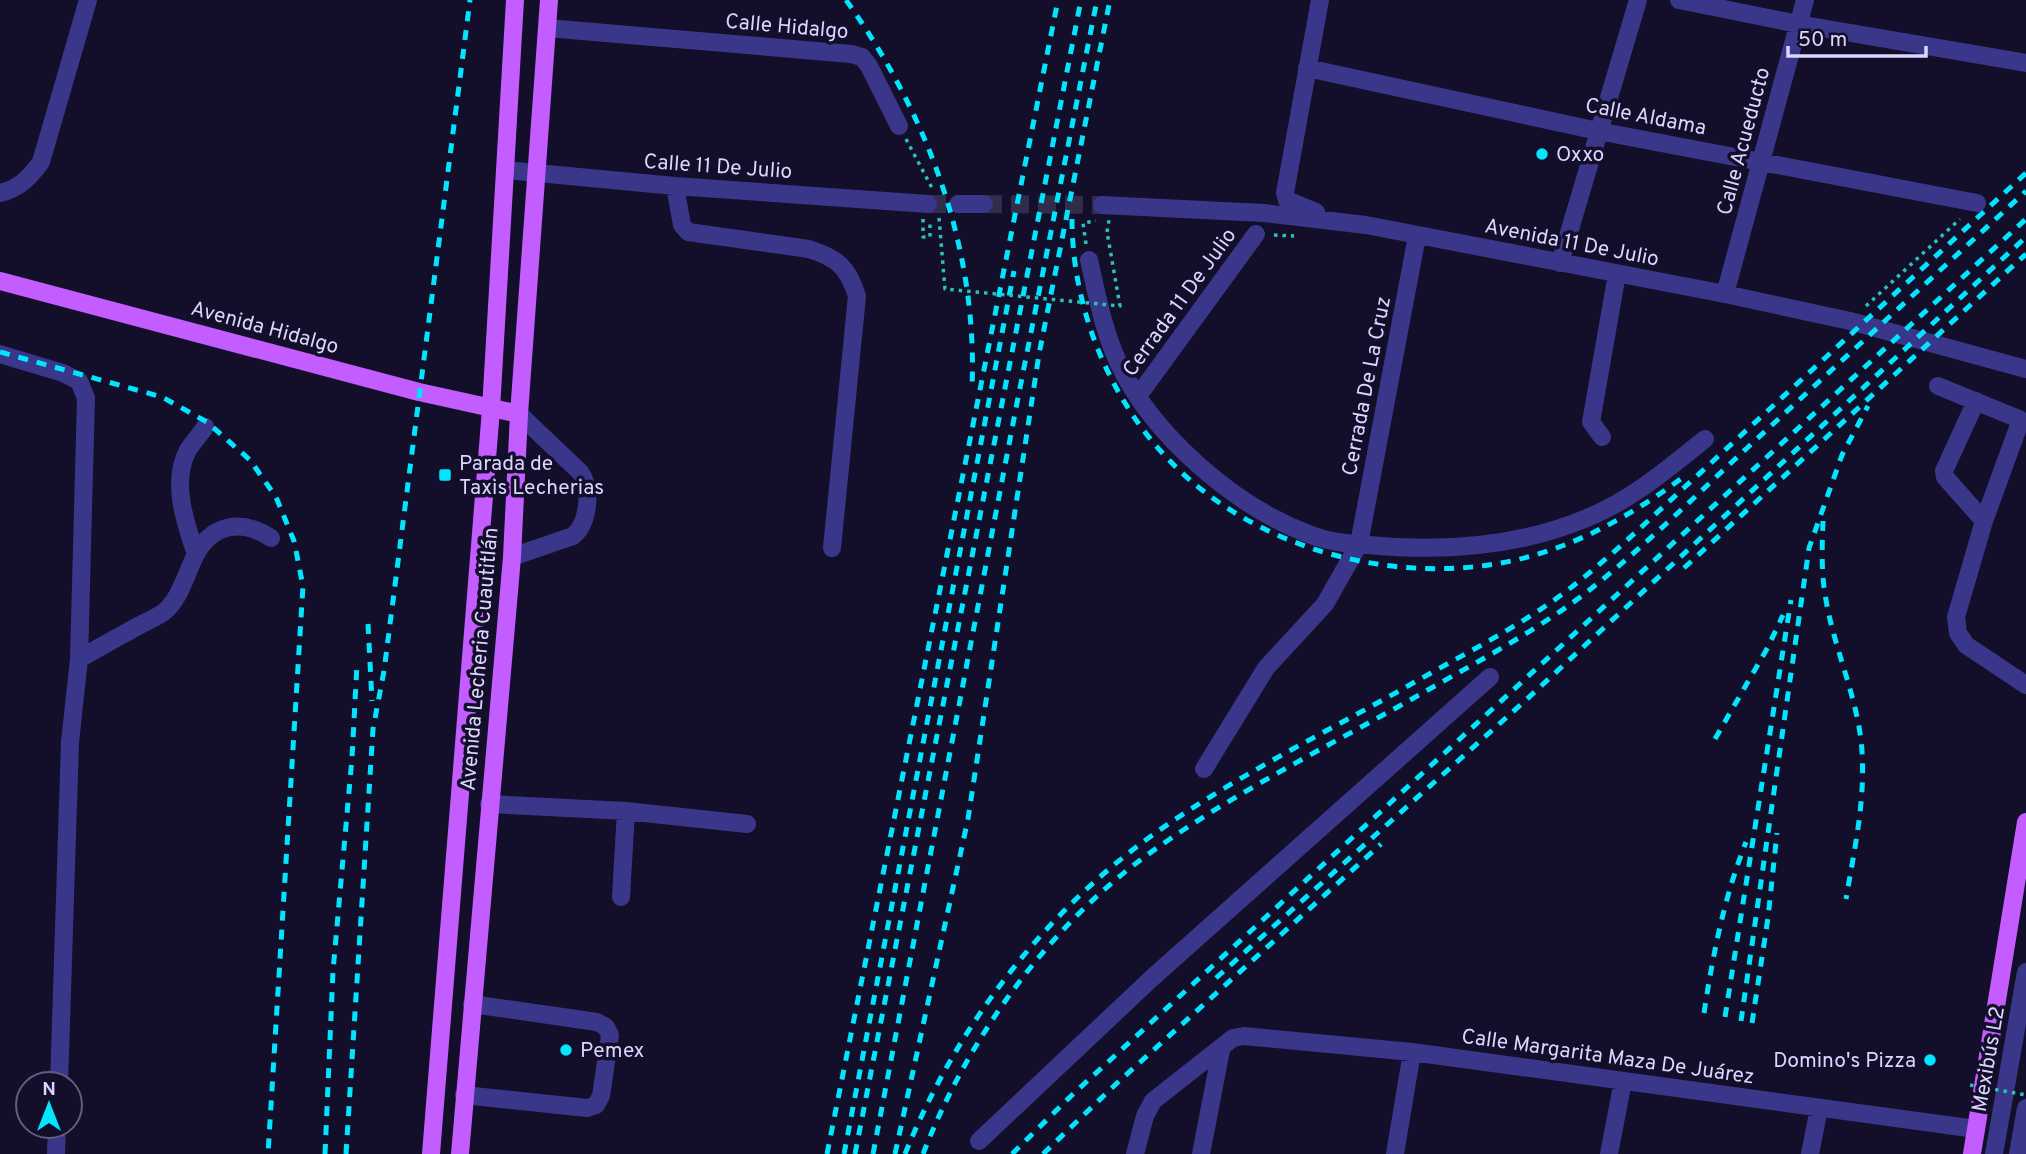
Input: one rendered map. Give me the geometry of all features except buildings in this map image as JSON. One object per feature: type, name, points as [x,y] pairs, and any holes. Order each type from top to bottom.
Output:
[{"type":"main road","name":"Avenida Lecheria Cuautitlán","points":[[431,1154],[491,409],[515,0]]},
{"type":"main road","name":"Avenida Lecheria Cuautitlán","points":[[460,1154],[512,557],[519,414],[549,0]]},
{"type":"main road","name":"Avenida Hidalgo","points":[[0,281],[491,409],[519,414]]},
{"type":"main road","points":[[1972,1154],[2026,822]]},
{"type":"street","points":[[0,193],[9,191],[27,179],[41,162],[88,0]]},
{"type":"street","points":[[1320,0],[1285,193],[1287,200],[1293,204],[1344,221]]},
{"type":"street","points":[[1560,263],[1637,0]]},
{"type":"street","points":[[1679,0],[1798,24],[2026,63]]},
{"type":"street","name":"Calle Acueducto","points":[[1725,294],[1805,0]]},
{"type":"street","name":"Calle Hidalgo","points":[[547,29],[851,54],[862,57],[869,66],[899,125]]},
{"type":"street","name":"Calle Aldama","points":[[1307,68],[1598,131],[1977,203]]},
{"type":"street","name":"Calle 11 De Julio","points":[[505,170],[930,210]]},
{"type":"street","points":[[675,186],[682,225],[688,232],[809,249],[827,255],[842,265],[852,279],[857,296],[832,548]]},
{"type":"street","points":[[958,204],[984,204]]},
{"type":"street","name":"Avenida 11 De Julio","points":[[1102,205],[1344,221],[1725,294],[1850,321],[2026,369]]},
{"type":"street","name":"Cerrada 11 De Julio","points":[[1138,396],[1256,234]]},
{"type":"street","name":"Cerrada De La Cruz","points":[[1204,769],[1266,668],[1325,604],[1359,544],[1417,236]]},
{"type":"street","points":[[1089,260],[1102,318],[1118,362],[1165,433],[1195,463],[1241,497],[1273,517],[1311,535],[1412,550],[1472,547],[1535,536],[1587,518],[1642,489],[1705,439]]},
{"type":"street","points":[[1602,437],[1591,422],[1617,274]]},
{"type":"street","points":[[0,354],[64,373],[79,381],[86,398],[79,659],[70,742],[59,1070]]},
{"type":"street","points":[[1938,386],[2019,419],[1984,521],[1956,617],[1958,633],[1966,645],[2026,685]]},
{"type":"street","points":[[1976,401],[1944,471],[1945,477],[1984,521]]},
{"type":"street","points":[[512,557],[573,537],[584,524],[587,490],[586,479],[580,472],[519,414]]},
{"type":"street","points":[[196,554],[184,520],[180,484],[187,452],[205,427]]},
{"type":"street","points":[[79,659],[165,611],[185,581],[196,554],[209,538],[226,527],[250,527],[271,538]]},
{"type":"street","points":[[979,1141],[1152,978],[1490,677]]},
{"type":"street","points":[[489,804],[626,811],[747,824]]},
{"type":"street","points":[[621,897],[626,811]]},
{"type":"street","name":"Mexibús L2","points":[[1994,1154],[2026,972]]},
{"type":"street","points":[[464,1095],[587,1108],[596,1105],[601,1096],[610,1035],[606,1027],[597,1022],[472,1004]]},
{"type":"street","name":"Calle Margarita Maza De Juárez","points":[[1227,1044],[1244,1036],[1412,1052],[1976,1129]]},
{"type":"street","points":[[1135,1154],[1145,1116],[1153,1101],[1227,1044]]},
{"type":"street","points":[[1201,1154],[1227,1044]]},
{"type":"street","points":[[1395,1154],[1412,1052]]},
{"type":"street","points":[[1609,1154],[1623,1081]]},
{"type":"street","points":[[1810,1154],[1819,1108]]},
{"type":"street","points":[[2018,1154],[2026,1108]]},
{"type":"path","points":[[1850,321],[1977,203]]},
{"type":"path","points":[[930,210],[930,237],[923,237],[930,210]]},
{"type":"path","points":[[930,210],[945,289],[1120,306],[1107,232]]},
{"type":"path","points":[[1970,1085],[2026,1095]]},
{"type":"tunnel","points":[[928,204],[958,204]]},
{"type":"tunnel","points":[[984,204],[1102,205]]},
{"type":"railway","points":[[346,1154],[373,729],[384,671],[470,0]]},
{"type":"railway","points":[[846,0],[901,89],[942,184],[966,284],[972,336],[972,388]]},
{"type":"railway","points":[[827,1154],[1058,0]]},
{"type":"railway","points":[[855,1154],[1081,0]]},
{"type":"railway","points":[[873,1154],[1097,0]]},
{"type":"railway","points":[[895,1154],[968,819],[1039,354],[1110,0]]},
{"type":"railway","points":[[905,1154],[925,1109],[974,1022],[1034,943],[1104,873],[1143,842],[1205,800],[1494,638],[1569,589],[1624,543],[2026,173]]},
{"type":"railway","points":[[923,1154],[962,1070],[986,1029],[1042,954],[1073,919],[1107,887],[1143,858],[1209,813],[1500,649],[1579,598],[1664,526],[2026,191]]},
{"type":"railway","points":[[1072,219],[1074,252],[1087,317],[1098,348],[1128,408],[1169,460],[1202,490],[1239,515],[1279,536],[1322,552],[1412,568],[1457,568],[1501,563],[1550,550],[1596,531],[1682,478]]},
{"type":"railway","points":[[1012,1154],[1071,1096],[2026,219]]},
{"type":"railway","points":[[1216,978],[1527,699],[2026,237]]},
{"type":"railway","points":[[1684,568],[2026,254]]},
{"type":"railway","points":[[844,1154],[1014,271]]},
{"type":"railway","points":[[0,352],[162,397],[207,422],[250,460],[276,497],[294,541],[303,586],[268,1154]]},
{"type":"railway","points":[[1741,1021],[1809,548],[1842,455],[1868,406]]},
{"type":"railway","points":[[1823,521],[1822,551],[1826,600],[1861,740],[1859,820],[1846,899]]},
{"type":"railway","points":[[1725,1017],[1791,600]]},
{"type":"railway","points":[[1715,739],[1768,647],[1783,615]]},
{"type":"railway","points":[[368,624],[372,701]]},
{"type":"railway","points":[[325,1154],[333,971],[352,758],[357,664]]},
{"type":"railway","points":[[1752,1023],[1768,918],[1777,833]]},
{"type":"railway","points":[[1704,1013],[1720,926],[1746,842]]},
{"type":"railway","points":[[1043,1154],[1116,1084],[1381,844]]},
{"type":"place","name":"Oxxo","points":[[1542,154]]},
{"type":"place","name":"Parada de Taxis Lecherias","points":[[445,475]]},
{"type":"place","name":"Pemex","points":[[566,1050]]},
{"type":"place","name":"Domino's Pizza","points":[[1930,1060]]}]
